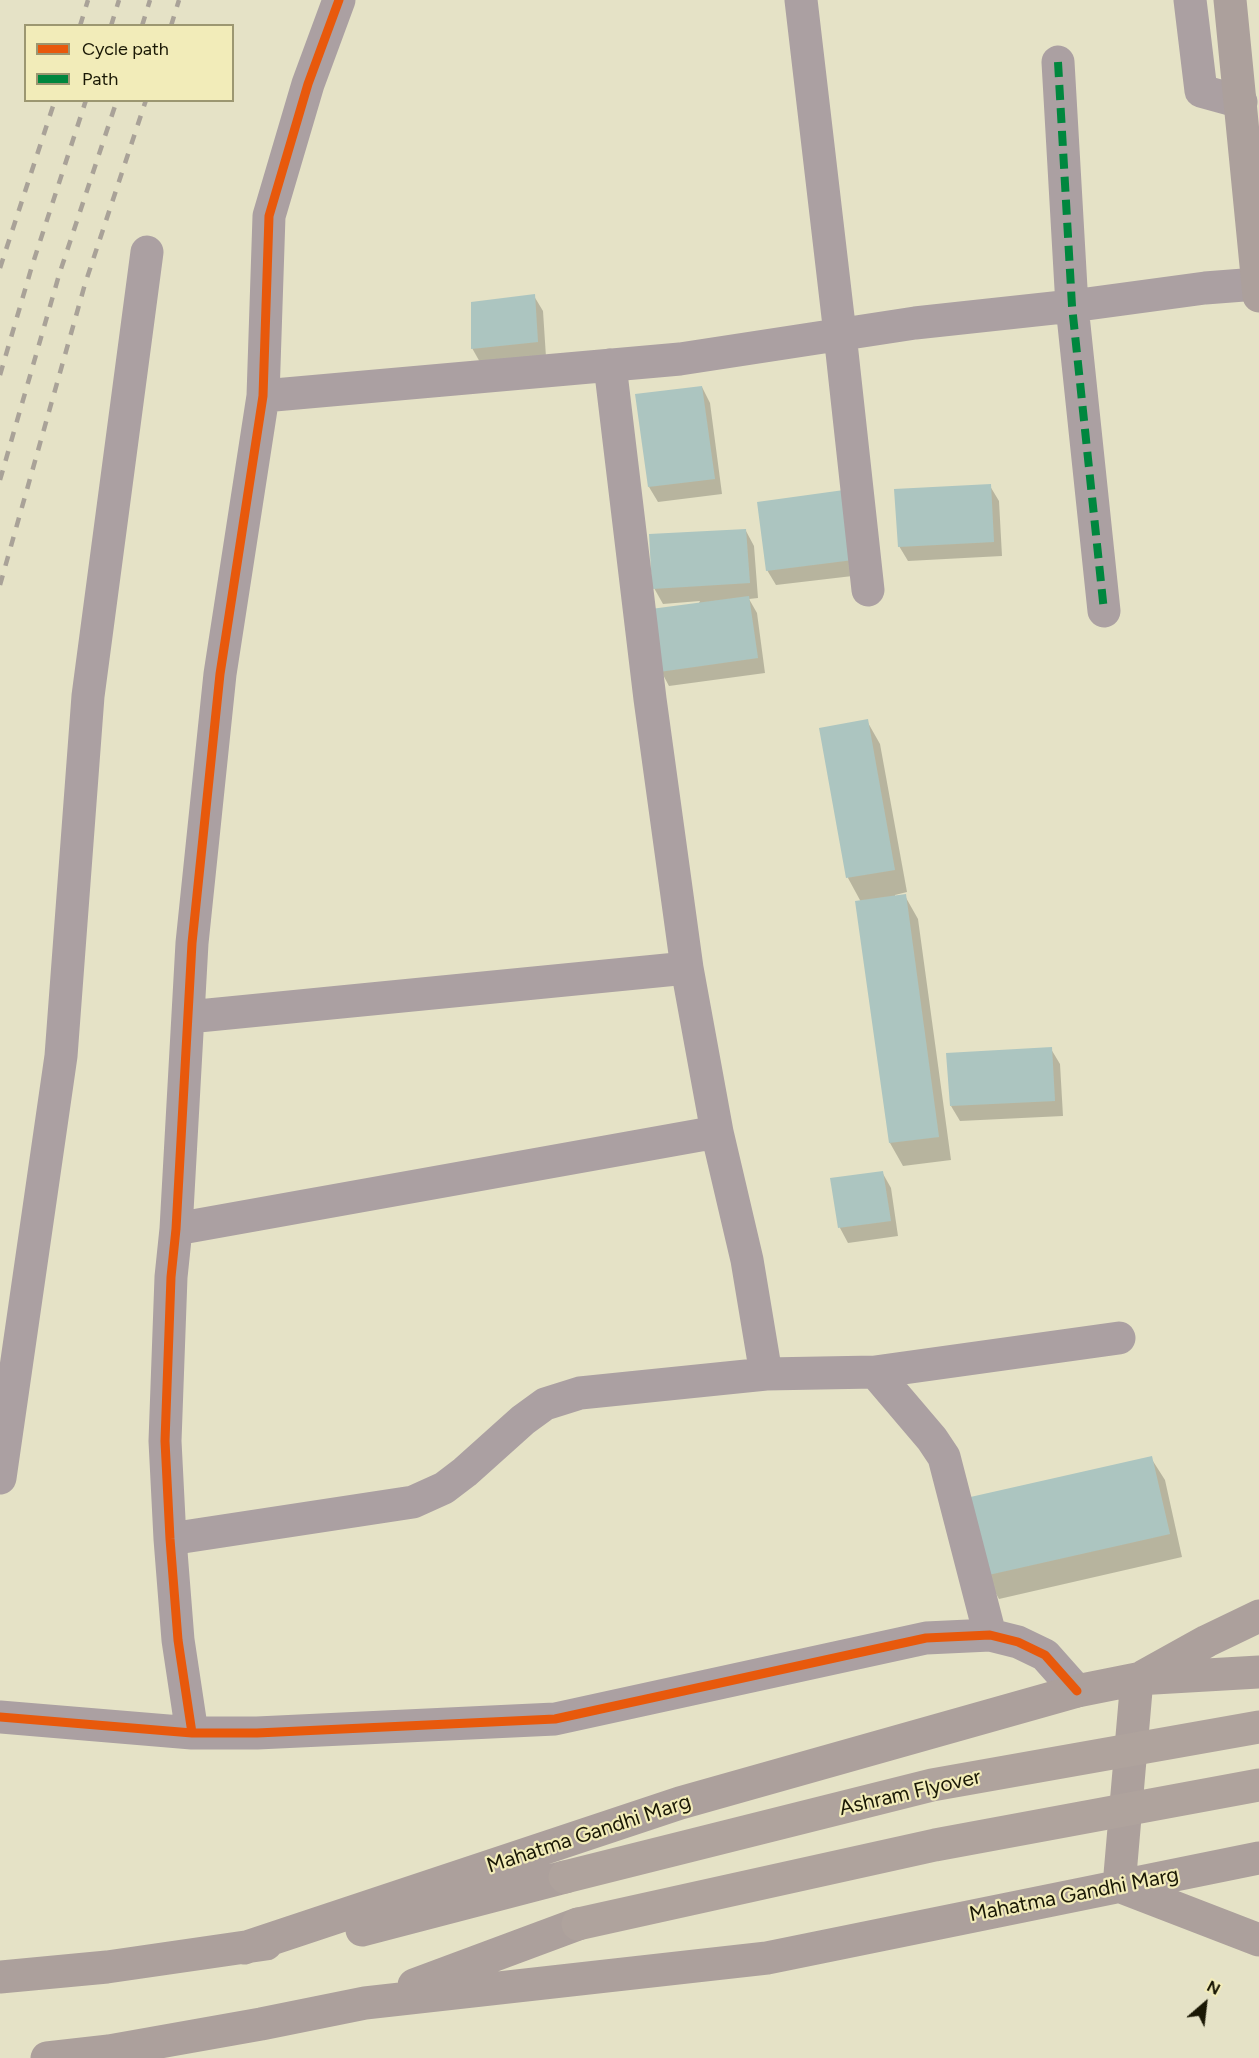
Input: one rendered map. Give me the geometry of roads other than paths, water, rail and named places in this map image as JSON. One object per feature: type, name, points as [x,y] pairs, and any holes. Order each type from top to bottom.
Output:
[{"type":"highway","name":"Ashram Flyover","points":[[565,1877],[932,1785],[1259,1727]]},
{"type":"highway","points":[[578,1924],[935,1845],[1259,1785]]},
{"type":"main road","points":[[1230,0],[1258,290]]},
{"type":"main road","points":[[1259,1616],[1137,1679],[1119,1886],[1259,1940]]},
{"type":"main road","name":"Mahatma Gandhi Marg","points":[[244,1948],[680,1803],[1077,1691],[1137,1679],[1259,1672]]},
{"type":"main road","name":"Mahatma Gandhi Marg","points":[[365,2003],[767,1958],[1259,1858]]},
{"type":"main road","name":"Mahatma Gandhi Marg","points":[[244,1948],[365,1929],[565,1877]]},
{"type":"main road","points":[[47,2058],[109,2051],[365,2003],[578,1924]]},
{"type":"main road","points":[[0,1977],[107,1967],[244,1948]]},
{"type":"street","points":[[192,1733],[178,1640],[165,1441],[171,1277],[176,1229],[192,944],[220,674],[263,396],[269,216],[308,84],[339,0]]},
{"type":"street","points":[[801,0],[868,590]]},
{"type":"street","points":[[1190,0],[1201,91],[1240,102]]},
{"type":"street","points":[[1058,62],[1072,306],[1104,611]]},
{"type":"street","points":[[0,1478],[61,1056],[88,696],[147,252]]},
{"type":"street","points":[[263,396],[680,359],[915,323],[1072,306],[1205,288],[1258,290]]},
{"type":"street","points":[[610,365],[650,699],[687,968],[717,1132],[747,1260],[766,1374]]},
{"type":"street","points":[[188,1017],[687,968]]},
{"type":"street","points":[[176,1229],[717,1132]]},
{"type":"street","points":[[170,1539],[413,1502],[444,1488],[545,1404],[580,1394],[766,1374],[876,1372],[1119,1338]]},
{"type":"street","points":[[876,1372],[932,1439],[944,1457],[990,1635]]},
{"type":"street","points":[[0,1717],[192,1733],[257,1734],[555,1719],[926,1638],[990,1635],[1018,1642],[1045,1655],[1077,1691]]},
{"type":"railway","points":[[81,24],[88,0]]},
{"type":"railway","points":[[112,24],[119,0]]},
{"type":"railway","points":[[143,24],[150,0]]},
{"type":"railway","points":[[172,24],[179,0]]},
{"type":"railway","points":[[0,268],[54,102]]},
{"type":"railway","points":[[0,375],[32,266],[85,102]]},
{"type":"railway","points":[[0,480],[59,275],[116,102]]},
{"type":"railway","points":[[0,585],[85,284],[145,102]]}]
